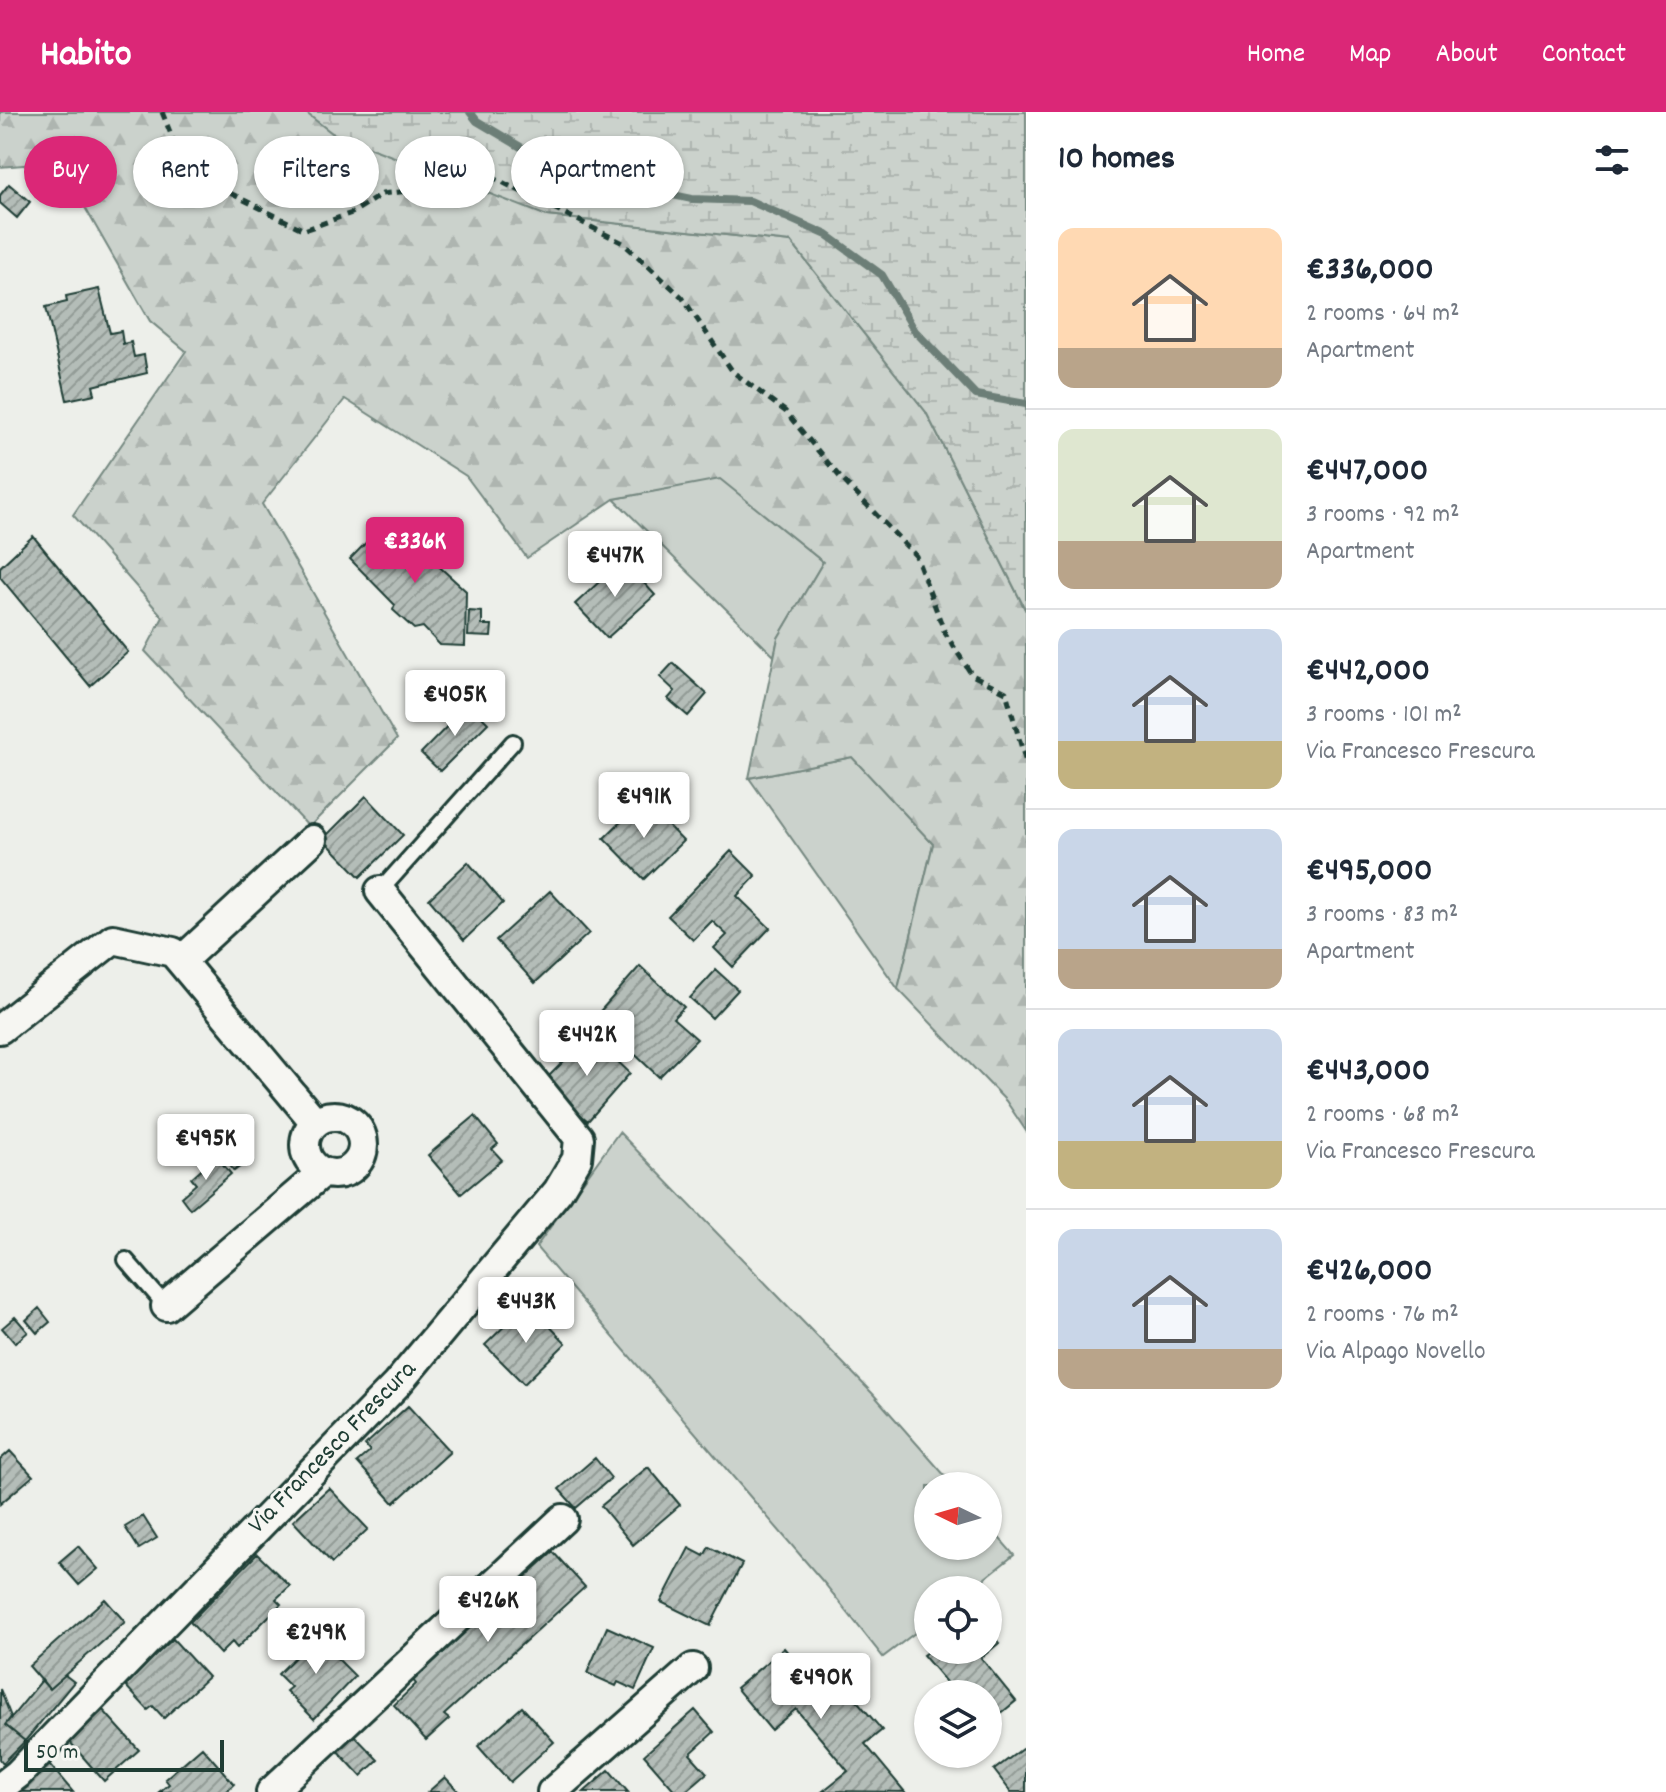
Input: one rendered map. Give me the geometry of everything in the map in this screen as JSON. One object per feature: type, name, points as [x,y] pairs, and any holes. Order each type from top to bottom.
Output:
[{"type":"street","points":[[181,961],[312,840]]},
{"type":"street","name":"Via Francesco Frescura","points":[[0,1788],[18,1774],[397,1384],[558,1191],[577,1159],[579,1138],[380,891]]},
{"type":"street","points":[[0,1029],[113,939],[173,952],[315,1122]]},
{"type":"street","points":[[329,1116],[344,1117],[357,1126],[363,1140],[361,1155],[352,1168],[338,1174],[323,1172],[311,1163],[305,1149],[306,1134],[315,1122],[329,1116]]},
{"type":"street","points":[[166,1306],[323,1172]]},
{"type":"street","points":[[271,1792],[563,1519]]},
{"type":"street","points":[[552,1792],[693,1668]]},
{"type":"lane","points":[[380,891],[513,742]]},
{"type":"lane","points":[[126,1260],[166,1306]]},
{"type":"path","points":[[162,112],[182,162],[228,192],[304,230],[352,213],[382,194],[434,188],[484,173],[623,243],[682,297],[733,372],[785,411],[839,476],[916,556],[945,633],[972,675],[1006,692],[1026,763]]},
{"type":"green space","points":[[0,112],[327,112],[378,136],[254,136],[254,208],[379,208],[379,137],[395,144],[395,208],[495,208],[495,191],[511,199],[511,208],[530,208],[547,216],[791,242],[926,412],[1026,611],[1026,1131],[1006,1101],[898,989],[933,844],[852,757],[749,778],[778,638],[823,562],[720,479],[614,499],[527,558],[466,476],[345,399],[262,504],[397,739],[309,827],[145,651],[163,617],[73,515],[186,351],[150,321],[85,208],[117,208],[117,136],[24,136],[24,165],[0,167]]},
{"type":"green space","points":[[305,112],[1026,112],[1026,611],[926,412],[791,242],[547,216],[526,208],[684,208],[684,136],[511,136],[511,202],[495,196],[495,136],[395,136],[395,157],[379,151],[379,136],[340,136]]},
{"type":"green space","points":[[720,478],[823,562],[778,638],[774,656],[614,499]]},
{"type":"green space","points":[[852,757],[933,844],[898,989],[749,778]]},
{"type":"green space","points":[[619,1132],[873,1394],[942,1472],[914,1472],[914,1560],[1002,1560],[1002,1541],[1014,1555],[988,1576],[914,1576],[914,1634],[883,1657],[825,1584],[536,1247]]},
{"type":"building","points":[[9,184],[24,197],[25,208],[17,218],[0,203],[0,195]]},
{"type":"building","points":[[99,289],[110,333],[121,331],[123,344],[131,342],[134,357],[144,355],[147,373],[93,386],[95,394],[67,400],[46,307],[67,302],[66,296]]},
{"type":"building","points":[[388,520],[466,591],[465,646],[440,645],[423,627],[414,629],[393,610],[395,605],[350,559]]},
{"type":"building","points":[[33,536],[128,652],[90,686],[0,577],[0,567]]},
{"type":"building","points":[[623,560],[655,595],[607,638],[575,604]]},
{"type":"building","points":[[469,611],[482,612],[482,625],[492,625],[491,637],[468,636]]},
{"type":"building","points":[[673,663],[707,694],[688,716],[668,699],[675,691],[660,677]]},
{"type":"building","points":[[469,704],[488,723],[440,771],[421,753]]},
{"type":"building","points":[[366,796],[403,835],[360,877],[323,839]]},
{"type":"building","points":[[643,800],[683,841],[644,879],[604,838]]},
{"type":"building","points":[[731,851],[756,876],[737,896],[770,928],[733,967],[714,948],[727,935],[712,921],[693,940],[668,916]]},
{"type":"building","points":[[468,862],[503,903],[464,940],[429,899]]},
{"type":"building","points":[[550,891],[589,933],[535,983],[496,940]]},
{"type":"building","points":[[640,966],[684,1007],[673,1018],[697,1039],[659,1077],[595,1017]]},
{"type":"building","points":[[716,970],[738,990],[712,1018],[690,998]]},
{"type":"building","points":[[590,1035],[630,1073],[588,1121],[543,1082]]},
{"type":"building","points":[[475,1116],[498,1144],[492,1149],[502,1160],[461,1194],[428,1155]]},
{"type":"building","points":[[244,1148],[252,1158],[234,1171],[227,1161]]},
{"type":"building","points":[[216,1156],[231,1174],[190,1209],[181,1197],[196,1184],[191,1178]]},
{"type":"building","points":[[39,1308],[50,1322],[37,1333],[26,1320]]},
{"type":"building","points":[[533,1309],[566,1343],[524,1384],[485,1345],[518,1313],[523,1318]]},
{"type":"building","points":[[15,1317],[28,1332],[15,1343],[2,1328]]},
{"type":"building","points":[[408,1406],[450,1452],[394,1503],[357,1462],[370,1451],[365,1445]]},
{"type":"building","points":[[10,1451],[33,1476],[0,1504],[0,1460]]},
{"type":"building","points":[[595,1458],[611,1478],[576,1508],[559,1489]]},
{"type":"building","points":[[648,1467],[680,1505],[633,1545],[601,1506]]},
{"type":"building","points":[[329,1488],[368,1529],[332,1563],[293,1521]]},
{"type":"building","points":[[143,1516],[157,1538],[139,1549],[125,1527]]},
{"type":"building","points":[[78,1546],[98,1569],[79,1585],[59,1562]]},
{"type":"building","points":[[709,1547],[742,1564],[710,1626],[661,1602],[689,1548],[704,1556]]},
{"type":"building","points":[[553,1552],[585,1587],[444,1715],[449,1719],[426,1740],[394,1705],[416,1684],[412,1679]]},
{"type":"building","points":[[257,1554],[290,1586],[276,1599],[281,1604],[237,1648],[232,1642],[220,1654],[190,1622]]},
{"type":"building","points":[[105,1599],[125,1622],[49,1689],[29,1666]]},
{"type":"building","points":[[607,1627],[654,1648],[635,1690],[618,1682],[616,1686],[587,1673]]},
{"type":"building","points":[[319,1634],[355,1676],[314,1719],[286,1691],[291,1687],[278,1674]]},
{"type":"building","points":[[173,1639],[208,1677],[164,1718],[153,1706],[148,1710],[124,1684]]},
{"type":"building","points":[[784,1648],[826,1698],[842,1683],[882,1730],[865,1744],[905,1792],[823,1791],[848,1771],[796,1709],[771,1730],[736,1688]]},
{"type":"building","points":[[931,1664],[986,1664],[999,1680],[944,1680]]},
{"type":"building","points":[[65,1675],[74,1682],[25,1741],[5,1725],[42,1680],[49,1689]]},
{"type":"building","points":[[1002,1684],[1016,1701],[1002,1712]]},
{"type":"building","points":[[0,1689],[11,1717],[5,1725],[25,1741],[3,1763],[0,1759]]},
{"type":"building","points":[[522,1707],[554,1742],[510,1782],[478,1746]]},
{"type":"building","points":[[103,1710],[139,1750],[104,1781],[69,1741]]},
{"type":"building","points":[[695,1710],[714,1732],[690,1754],[707,1773],[685,1792],[676,1792],[644,1755]]},
{"type":"building","points":[[350,1731],[378,1760],[361,1776],[333,1746]]},
{"type":"building","points":[[1026,1746],[1026,1792],[1011,1792],[994,1770],[1002,1768],[1002,1764]]},
{"type":"building","points":[[202,1747],[234,1784],[225,1792],[159,1792],[169,1784],[165,1779]]},
{"type":"building","points":[[50,1765],[73,1792],[20,1792]]},
{"type":"building","points":[[609,1770],[628,1792],[584,1792]]},
{"type":"building","points":[[445,1777],[459,1792],[428,1792]]},
{"type":"waterway","points":[[470,112],[477,121],[563,172],[692,199],[750,201],[827,235],[882,275],[915,331],[976,395],[1026,404]]}]
